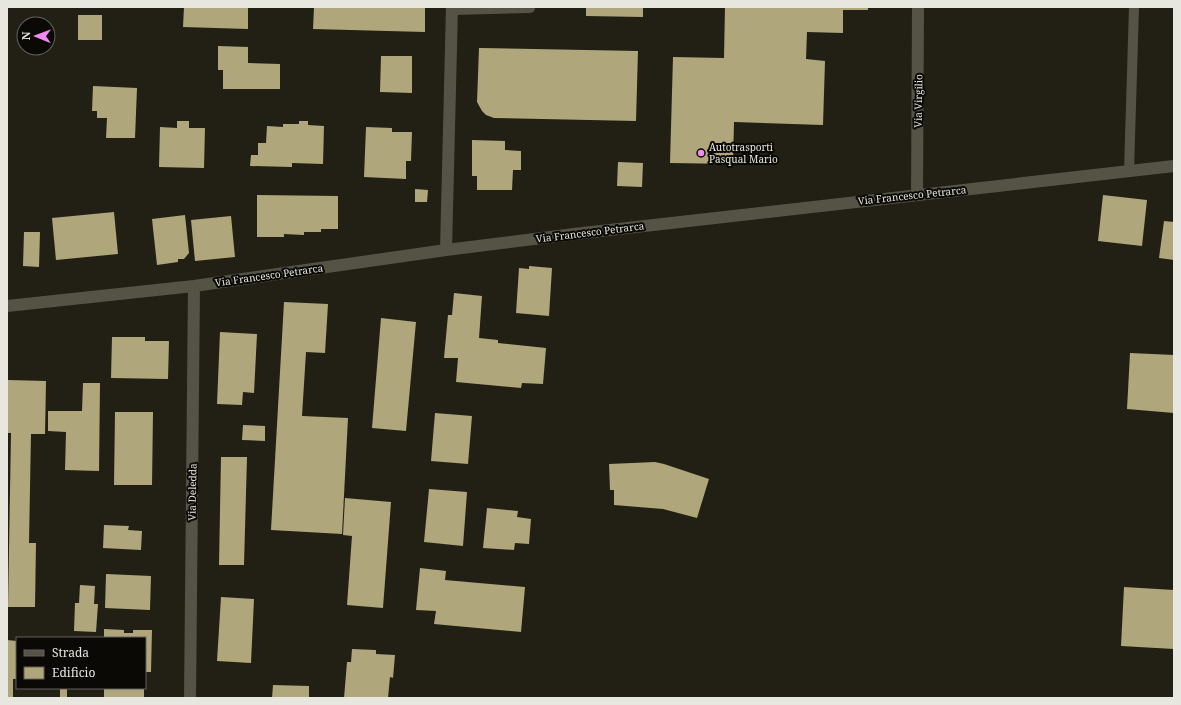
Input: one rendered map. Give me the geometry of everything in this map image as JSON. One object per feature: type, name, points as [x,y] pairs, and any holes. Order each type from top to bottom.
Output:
[{"type":"street","name":"Via Virgilio","points":[[917,195],[918,7]]},
{"type":"street","points":[[446,250],[452,9]]},
{"type":"street","name":"Via Francesco Petrarca","points":[[7,306],[194,286],[446,250],[1174,166]]},
{"type":"street","name":"Via Deledda","points":[[190,698],[194,286]]},
{"type":"lane","points":[[452,9],[530,7]]},
{"type":"lane","points":[[1129,171],[1134,7]]},
{"type":"building","points":[[184,7],[248,7],[248,29],[183,27]]},
{"type":"building","points":[[314,7],[425,7],[425,32],[313,29]]},
{"type":"building","points":[[586,7],[643,7],[643,17],[586,16]]},
{"type":"building","points":[[725,7],[868,7],[868,10],[843,10],[843,33],[807,32],[806,59],[825,61],[823,125],[734,122],[733,164],[670,163],[673,57],[724,58]]},
{"type":"building","points":[[78,15],[102,15],[102,40],[78,40]]},
{"type":"building","points":[[218,46],[248,47],[248,63],[280,64],[280,89],[223,89],[223,70],[218,70]]},
{"type":"building","points":[[479,48],[638,51],[636,121],[494,118],[486,115],[477,102]]},
{"type":"building","points":[[381,56],[412,56],[412,93],[380,92]]},
{"type":"building","points":[[93,86],[137,88],[135,138],[106,138],[107,118],[97,118],[97,111],[92,111]]},
{"type":"building","points":[[177,121],[189,121],[189,128],[205,128],[204,168],[159,167],[160,127],[177,128]]},
{"type":"building","points":[[299,121],[308,121],[308,125],[324,126],[323,164],[292,163],[292,167],[250,166],[251,155],[258,155],[258,143],[266,143],[267,126],[283,127],[283,124],[299,124]]},
{"type":"building","points":[[366,127],[392,128],[392,132],[412,132],[411,161],[406,161],[406,179],[364,177]]},
{"type":"building","points":[[472,140],[505,141],[505,150],[521,151],[521,170],[513,170],[512,190],[477,190],[477,176],[472,176]]},
{"type":"building","points":[[618,162],[643,163],[642,187],[617,186]]},
{"type":"building","points":[[415,189],[428,190],[427,202],[415,202]]},
{"type":"building","points":[[257,195],[338,196],[338,229],[321,229],[321,232],[304,232],[304,235],[284,234],[284,237],[257,237]]},
{"type":"building","points":[[1103,195],[1147,200],[1142,246],[1098,241]]},
{"type":"building","points":[[114,212],[118,254],[56,260],[52,218]]},
{"type":"building","points":[[185,215],[189,253],[184,259],[178,259],[178,262],[157,265],[152,219]]},
{"type":"building","points":[[231,216],[235,257],[195,261],[191,220]]},
{"type":"building","points":[[1164,221],[1174,222],[1174,260],[1159,258]]},
{"type":"building","points":[[24,232],[40,232],[39,267],[23,266]]},
{"type":"building","points":[[529,266],[552,268],[549,316],[516,313],[519,268],[529,269]]},
{"type":"building","points":[[454,293],[482,296],[479,338],[498,340],[498,343],[546,348],[543,384],[522,383],[521,388],[456,382],[458,358],[444,358],[448,315],[452,315]]},
{"type":"building","points":[[284,302],[328,304],[325,353],[306,352],[302,416],[348,418],[342,534],[271,530]]},
{"type":"building","points":[[381,318],[416,322],[406,431],[372,428]]},
{"type":"building","points":[[220,332],[257,334],[254,393],[243,392],[242,405],[217,404]]},
{"type":"building","points":[[112,337],[145,337],[145,341],[169,341],[168,379],[111,378]]},
{"type":"building","points":[[1130,353],[1174,355],[1174,413],[1127,409]]},
{"type":"building","points":[[8,380],[46,381],[45,434],[31,434],[29,543],[36,543],[35,607],[8,607],[11,433],[7,433]]},
{"type":"building","points":[[83,383],[100,383],[99,471],[65,470],[66,432],[48,431],[48,411],[82,411]]},
{"type":"building","points":[[115,412],[153,412],[152,485],[114,485]]},
{"type":"building","points":[[435,413],[472,416],[468,464],[431,461]]},
{"type":"building","points":[[243,425],[265,426],[265,441],[242,440]]},
{"type":"building","points":[[221,457],[247,457],[244,565],[219,565]]},
{"type":"building","points":[[655,462],[709,479],[697,518],[663,509],[614,505],[614,490],[610,490],[609,464]]},
{"type":"building","points":[[429,489],[467,492],[463,546],[424,542]]},
{"type":"building","points":[[345,498],[391,502],[383,608],[347,605],[352,536],[343,535]]},
{"type":"building","points":[[487,508],[518,511],[517,517],[531,519],[529,544],[515,543],[514,550],[483,548]]},
{"type":"building","points":[[104,525],[129,526],[128,530],[142,531],[141,550],[103,548]]},
{"type":"building","points":[[420,568],[446,571],[445,580],[525,587],[521,632],[434,624],[436,611],[416,610]]},
{"type":"building","points":[[106,574],[151,576],[150,610],[105,608]]},
{"type":"building","points":[[80,585],[95,586],[94,604],[98,604],[96,632],[74,631],[75,603],[79,603]]},
{"type":"building","points":[[1124,587],[1174,590],[1174,649],[1121,646]]},
{"type":"building","points":[[221,597],[254,599],[251,663],[217,661]]},
{"type":"building","points":[[104,629],[124,630],[124,633],[133,633],[133,630],[152,630],[151,672],[146,672],[146,637],[104,637]]},
{"type":"building","points":[[7,640],[16,641],[16,679],[13,679],[13,698],[7,698]]},
{"type":"building","points":[[352,649],[376,650],[376,654],[395,655],[393,678],[390,677],[388,698],[344,698],[347,662],[351,662]]},
{"type":"building","points":[[273,685],[309,686],[309,698],[272,698]]},
{"type":"building","points":[[60,689],[67,689],[67,698],[60,698]]},
{"type":"building","points":[[104,689],[144,689],[144,698],[104,698]]},
{"type":"place","name":"Autotrasporti Pasqual Mario","points":[[701,153]]}]
